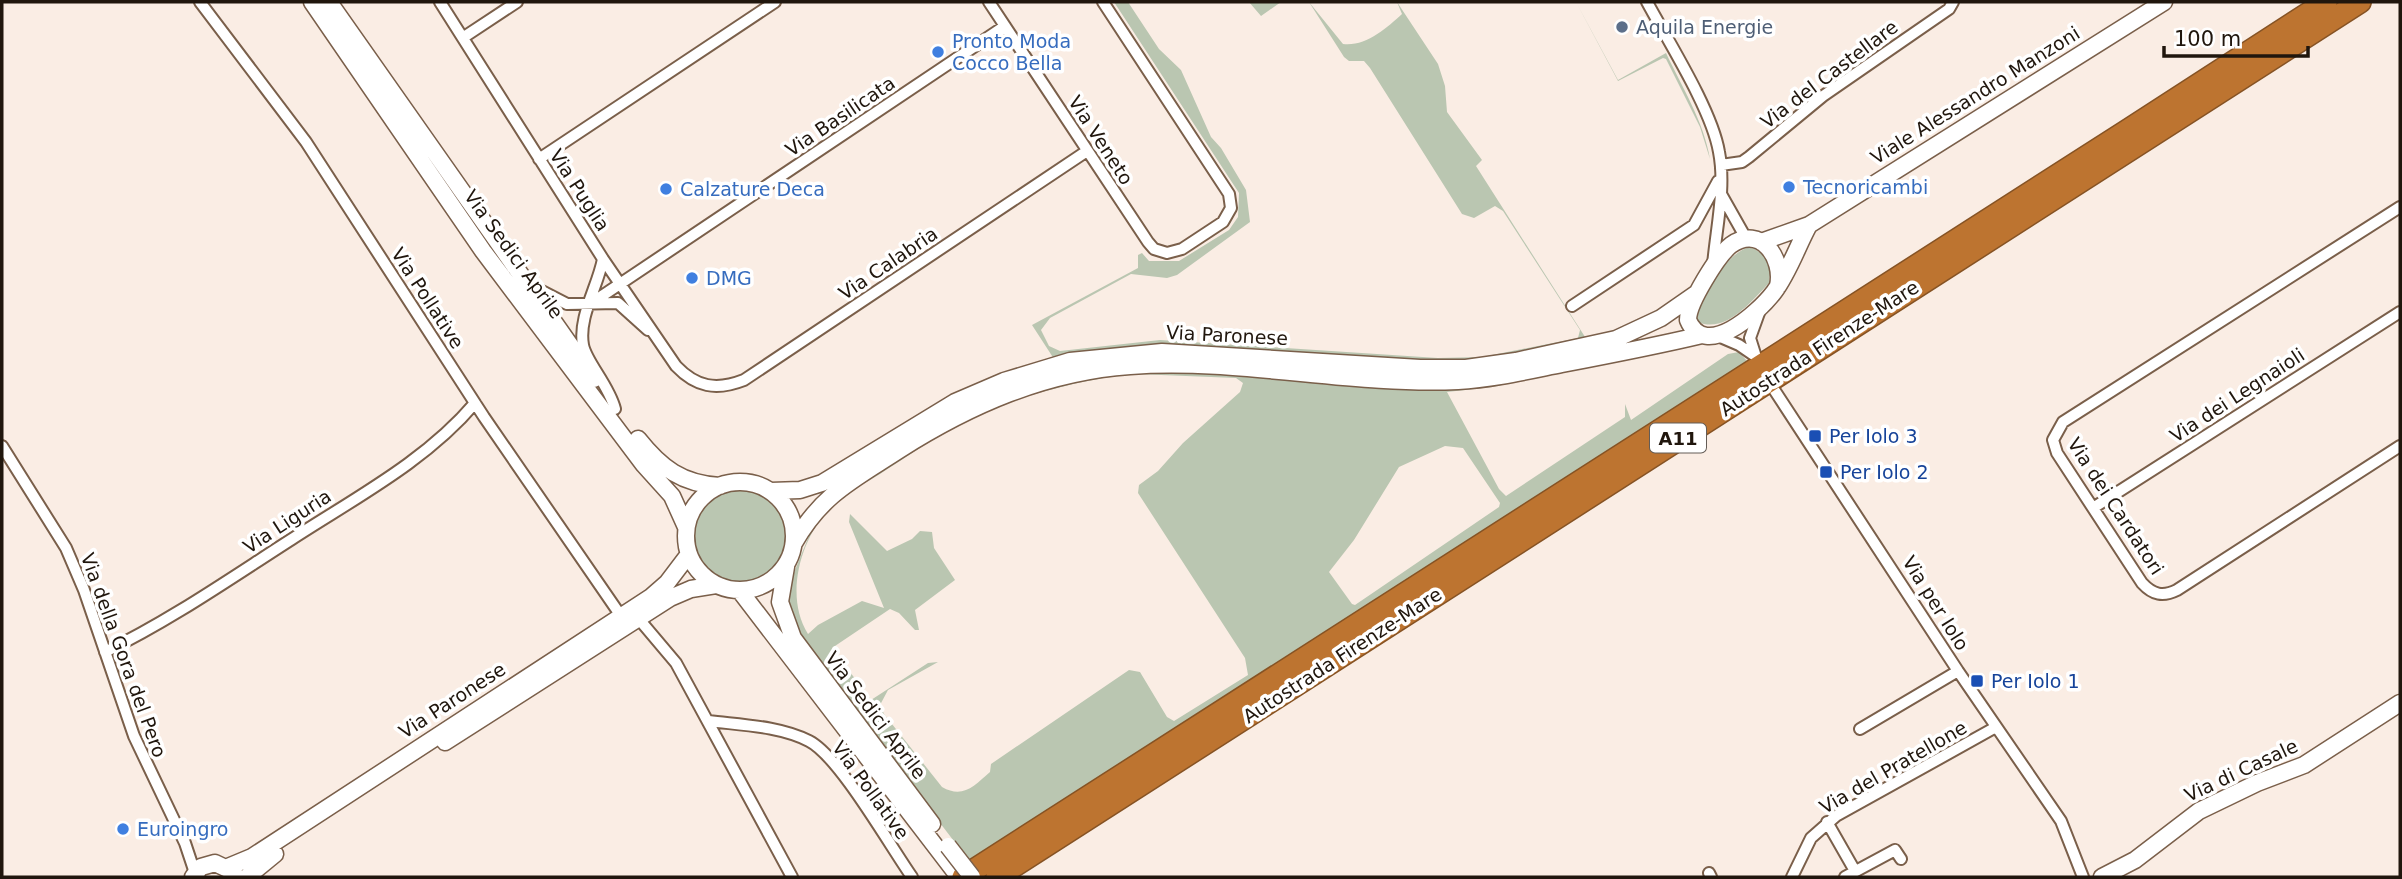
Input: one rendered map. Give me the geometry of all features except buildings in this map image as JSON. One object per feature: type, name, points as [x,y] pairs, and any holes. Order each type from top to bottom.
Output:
[{"type":"highway","name":"Autostrada Firenze-Mare","points":[[961,877],[1294,661],[1714,397],[2326,2]]},
{"type":"highway","name":"Autostrada Firenze-Mare","points":[[997,877],[2360,2]]},
{"type":"main road","name":"Via Sedici Aprile","points":[[312,2],[483,251],[645,465],[672,496],[686,527],[688,554]]},
{"type":"main road","name":"Via Sedici Aprile","points":[[329,2],[615,409],[662,467],[684,480],[701,485],[746,482],[771,491]]},
{"type":"main road","name":"Viale Alessandro Manzoni","points":[[1697,293],[1731,245],[1809,225],[2163,2]]},
{"type":"main road","points":[[1697,293],[1688,320],[1695,331],[1710,335],[1764,304],[1778,286],[1809,225]]},
{"type":"main road","points":[[1754,241],[1779,261],[1778,286]]},
{"type":"main road","name":"Via Paronese","points":[[771,491],[800,490],[822,483],[955,402],[1004,381],[1070,362],[1163,352],[1406,368],[1466,368],[1516,362],[1616,339],[1661,318],[1697,293]]},
{"type":"main road","name":"Via Paronese","points":[[794,543],[810,517],[830,495],[915,440],[979,404],[1071,374],[1129,366],[1174,365],[1456,381],[1515,374],[1710,335]]},
{"type":"main road","points":[[686,527],[702,497],[720,485]]},
{"type":"main road","points":[[771,491],[784,504],[792,519],[794,543]]},
{"type":"main road","name":"Via Sedici Aprile","points":[[794,543],[786,565],[780,602],[793,639],[944,849],[961,877]]},
{"type":"main road","points":[[688,554],[696,569],[716,586],[740,591],[767,584],[786,565]]},
{"type":"main road","name":"Via Paronese","points":[[199,872],[232,872],[660,590],[688,554]]},
{"type":"main road","name":"Via Paronese","points":[[247,877],[258,866],[363,794],[638,618],[680,593],[716,586]]},
{"type":"main road","name":"Via Sedici Aprile","points":[[740,591],[944,849],[972,877]]},
{"type":"main road","name":"Via di Casale","points":[[2102,877],[2116,874],[2199,811],[2257,783],[2304,765],[2400,703]]},
{"type":"street","name":"Via Pollative","points":[[200,2],[306,142],[475,403],[621,616]]},
{"type":"street","name":"Via Puglia","points":[[440,2],[603,259],[683,373],[703,386]]},
{"type":"street","points":[[464,37],[517,2]]},
{"type":"street","points":[[539,159],[775,2]]},
{"type":"street","name":"Via Veneto","points":[[989,2],[1148,243],[1154,249],[1167,253],[1182,249],[1223,222],[1232,203],[1229,194],[1103,2]]},
{"type":"street","points":[[1647,2],[1711,127],[1720,168],[1712,271]]},
{"type":"street","name":"Via del Castellare","points":[[1720,168],[1742,162],[1824,96],[1949,9],[1953,2]]},
{"type":"street","name":"Via Basilicata","points":[[590,304],[1006,26]]},
{"type":"street","name":"Via Calabria","points":[[703,386],[729,386],[744,380],[1087,151]]},
{"type":"street","points":[[1572,306],[1694,225],[1720,168]]},
{"type":"street","points":[[1720,191],[1731,217],[1754,241]]},
{"type":"street","name":"Via dei Cardatori","points":[[2400,207],[2058,426],[2054,447],[2142,583],[2155,593],[2169,594],[2400,446]]},
{"type":"street","points":[[1694,225],[1706,229],[1715,240]]},
{"type":"street","points":[[603,259],[583,324],[583,347],[610,390],[615,409]]},
{"type":"street","points":[[525,282],[567,304],[618,303],[659,338]]},
{"type":"street","points":[[1710,335],[1739,345],[1756,357],[1750,338],[1752,325],[1764,304]]},
{"type":"street","name":"Via dei Legnaioli","points":[[2093,508],[2400,312]]},
{"type":"street","name":"Via per Iolo","points":[[1773,388],[1958,671],[2061,821],[2083,877]]},
{"type":"street","name":"Via Liguria","points":[[105,652],[164,621],[371,488],[445,437],[475,403]]},
{"type":"street","name":"Via della Gora del Pero","points":[[2,446],[66,548],[139,748],[199,872]]},
{"type":"street","points":[[638,618],[677,663],[792,877]]},
{"type":"street","points":[[1860,729],[1958,671]]},
{"type":"street","name":"Via Pollative","points":[[709,721],[785,733],[821,749],[848,782],[912,877]]},
{"type":"street","name":"Via del Pratellone","points":[[1792,877],[1811,838],[1828,822],[1996,727]]},
{"type":"street","points":[[1828,822],[1850,874],[1895,850],[1901,859]]},
{"type":"green space","points":[[1114,2],[1128,2],[1159,49],[1181,70],[1211,137],[1221,148],[1246,190],[1250,222],[1177,275],[1167,278],[1131,274],[1050,318],[1041,330],[1049,346],[1060,351],[1160,340],[1438,358],[1482,357],[1578,338],[1580,330],[1503,211],[1495,206],[1474,218],[1462,214],[1370,68],[1364,61],[1349,61],[1344,57],[1309,2],[1343,44],[1351,44],[1367,40],[1390,25],[1402,14],[1397,2],[1438,64],[1445,86],[1447,112],[1482,160],[1476,166],[1587,340],[1501,357],[1445,363],[1144,346],[1054,359],[1032,325],[1138,268],[1138,255],[1142,253],[1149,261],[1179,261],[1229,230],[1238,217],[1239,193]]},
{"type":"green space","points":[[1249,2],[1281,2],[1261,16]]},
{"type":"green space","points":[[1576,2],[1618,80],[1666,53],[1698,118],[1710,159],[1700,127],[1666,59],[1663,58],[1618,81]]},
{"type":"green space","points":[[1751,247],[1766,256],[1771,264],[1769,283],[1746,307],[1728,320],[1708,325],[1698,322],[1694,315],[1725,265],[1742,250]]},
{"type":"green space","points":[[1739,352],[1748,362],[970,862],[797,637],[788,603],[793,575],[813,526],[838,498],[940,432],[988,410],[941,435],[835,503],[813,530],[805,547],[797,583],[797,601],[808,634],[818,625],[862,601],[884,608],[849,522],[850,514],[887,551],[912,539],[920,531],[932,532],[934,548],[955,580],[915,610],[919,630],[915,630],[899,613],[890,609],[832,648],[871,700],[928,663],[938,662],[888,690],[880,705],[884,714],[942,787],[956,792],[962,791],[990,772],[991,764],[1129,670],[1140,672],[1167,717],[1174,721],[1248,675],[1245,658],[1138,493],[1139,485],[1158,471],[1183,443],[1240,392],[1243,383],[1236,378],[1136,374],[1070,385],[989,410],[1017,397],[1083,379],[1121,373],[1179,371],[1398,386],[1602,362],[1602,365],[1492,387],[1447,392],[1499,489],[1506,496],[1625,417],[1625,404],[1631,420],[1728,354]],"holes":[[[1445,446],[1463,448],[1500,503],[1499,507],[1355,605],[1352,604],[1329,572],[1354,540],[1399,467]]]},
{"type":"green space","points":[[741,490],[759,494],[775,504],[785,520],[789,538],[785,556],[775,572],[759,582],[741,586],[723,582],[707,572],[697,556],[693,538],[697,520],[707,504],[723,494]]},
{"type":"place","name":"Aquila Energie","points":[[1622,27]]},
{"type":"place","name":"Pronto Moda Cocco Bella","points":[[938,52]]},
{"type":"place","name":"Tecnoricambi","points":[[1789,187]]},
{"type":"place","name":"Calzature Deca","points":[[666,189]]},
{"type":"place","name":"DMG","points":[[692,278]]},
{"type":"place","name":"Per Iolo 3","points":[[1815,436]]},
{"type":"place","name":"Per Iolo 2","points":[[1826,472]]},
{"type":"place","name":"Per Iolo 1","points":[[1977,681]]},
{"type":"place","name":"Euroingro","points":[[123,829]]}]
